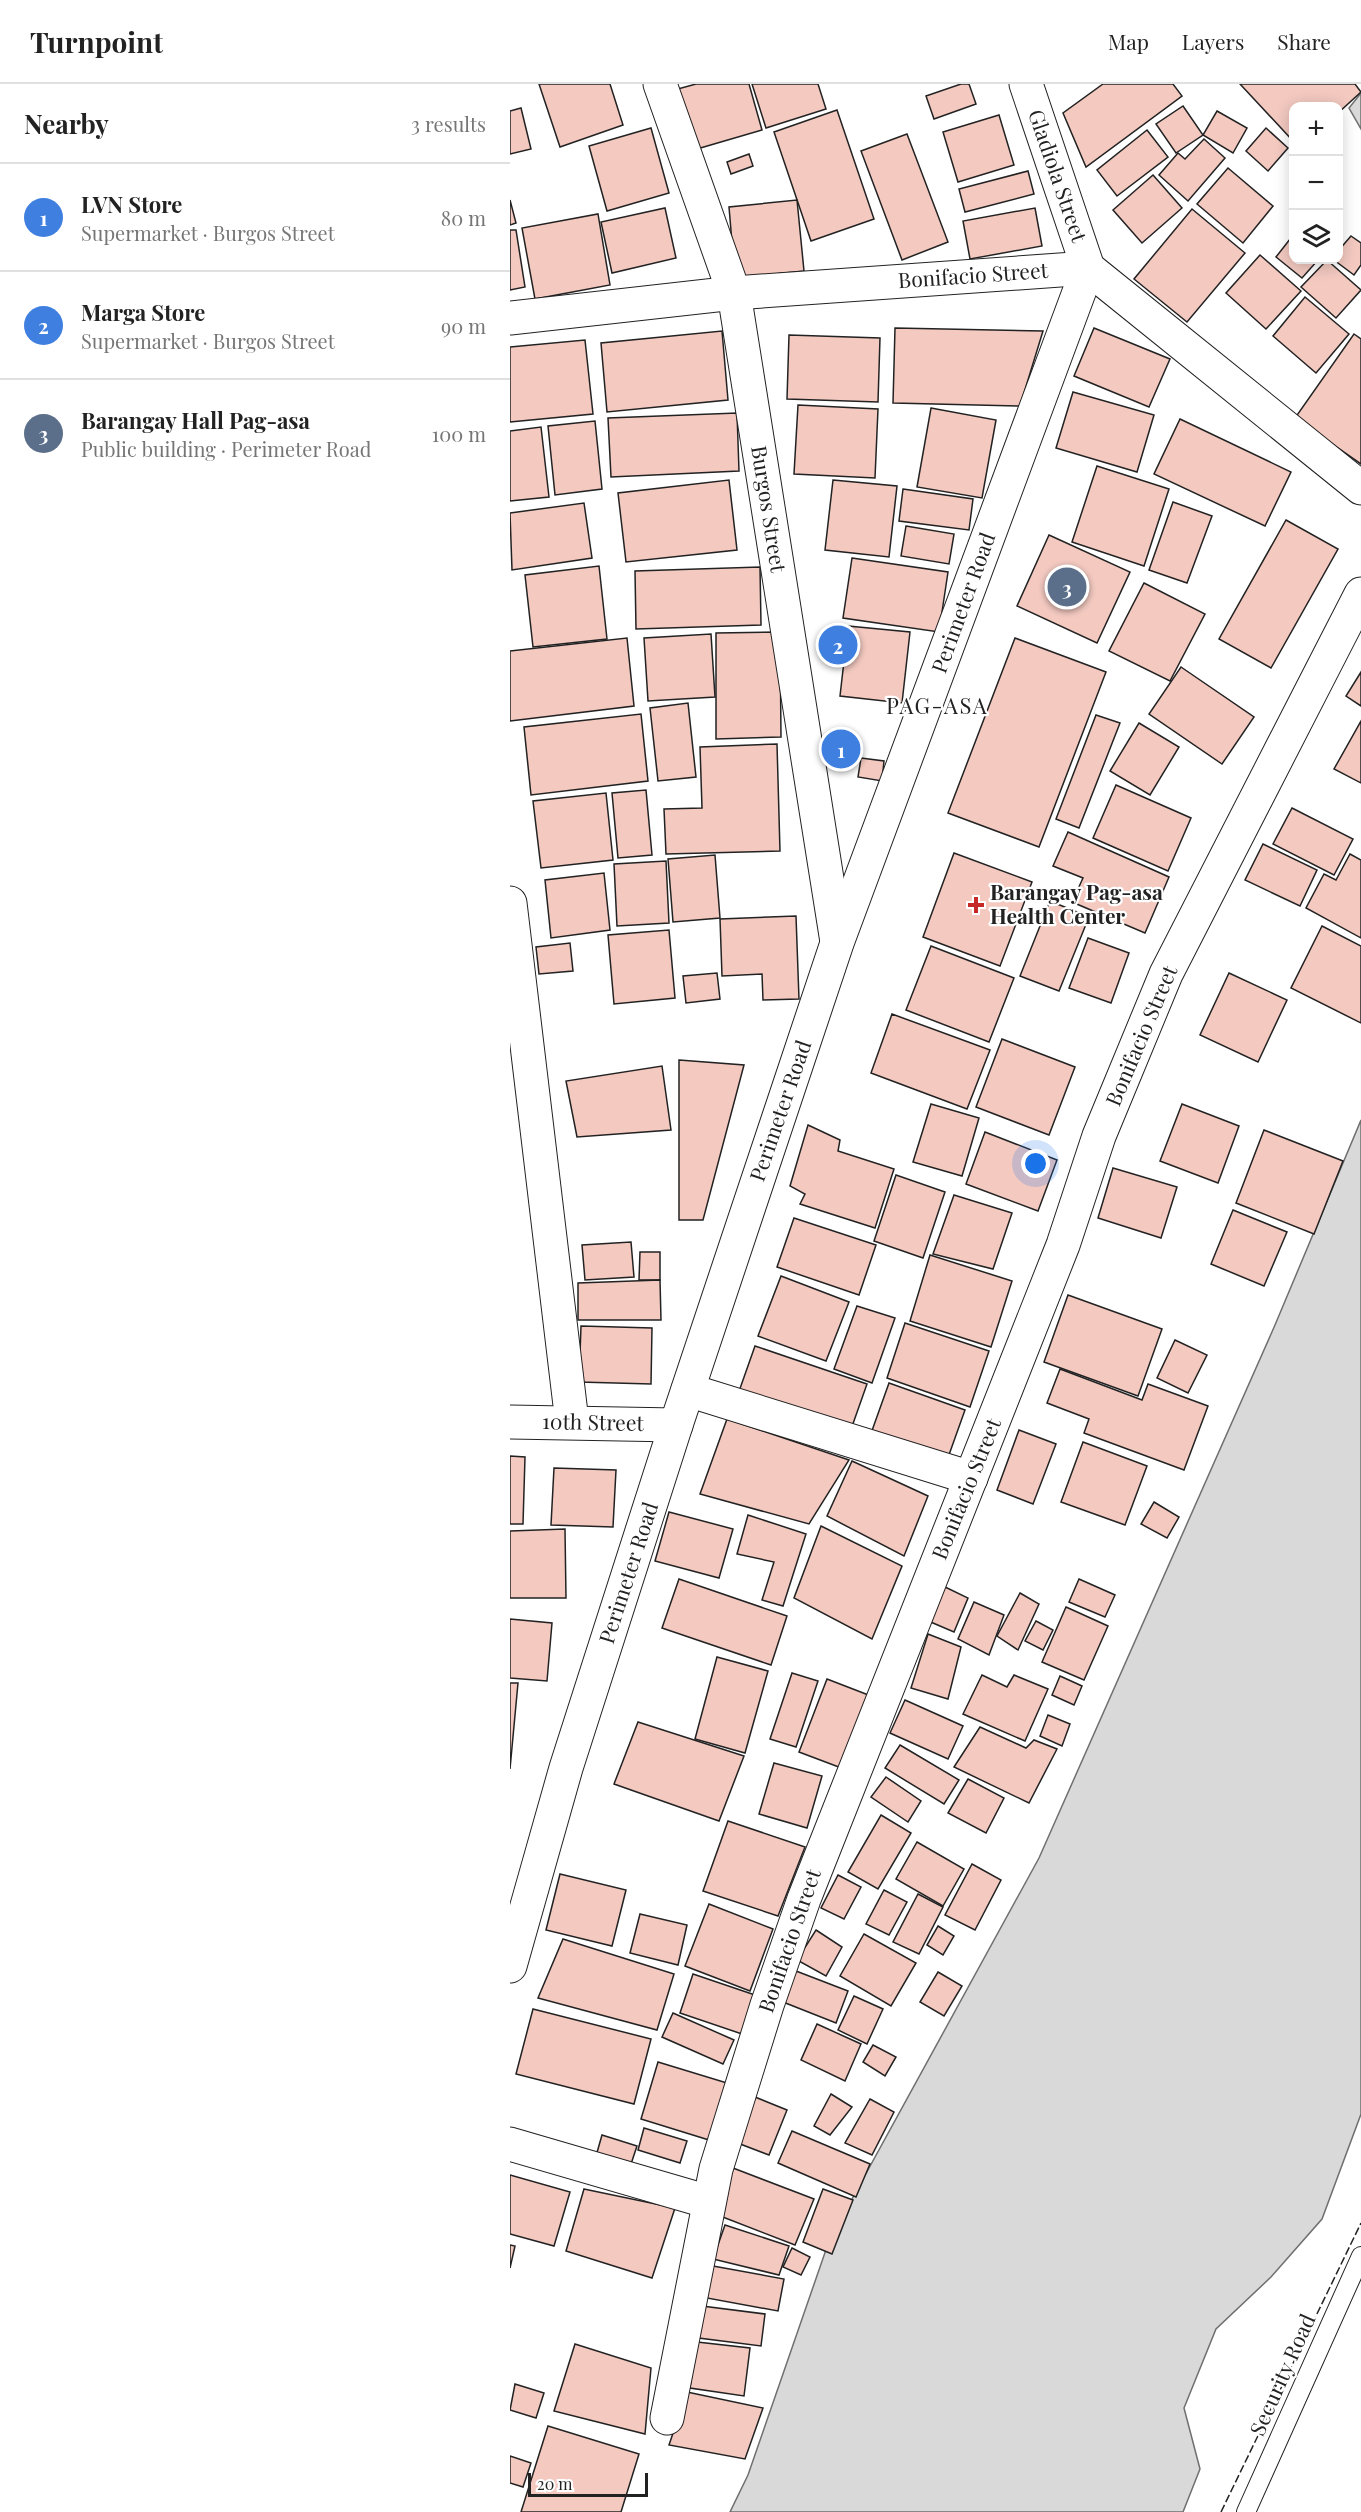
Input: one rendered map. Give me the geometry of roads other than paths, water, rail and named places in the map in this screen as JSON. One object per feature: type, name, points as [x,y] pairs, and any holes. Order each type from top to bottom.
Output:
[{"type":"street","name":"Burgos Street","points":[[660,84],[734,292],[837,943]]},
{"type":"street","name":"Gladiola Street","points":[[1026,84],[1088,268]]},
{"type":"street","name":"Bonifacio Street","points":[[510,318],[734,292],[1088,268]]},
{"type":"street","points":[[1088,268],[1361,488]]},
{"type":"street","name":"Perimeter Road","points":[[510,1966],[566,1768],[676,1425],[837,943],[1088,268]]},
{"type":"street","name":"Bonifacio Street","points":[[667,2418],[709,2202],[720,2158],[787,1945],[1063,1245],[1100,1136],[1166,974],[1361,594]]},
{"type":"street","points":[[510,903],[572,1422]]},
{"type":"street","points":[[688,1390],[971,1478]]},
{"type":"street","name":"10th Street","points":[[510,1422],[676,1425]]},
{"type":"street","points":[[510,2144],[709,2202]]},
{"type":"lane","name":"Security Road","points":[[1246,2512],[1361,2256]]},
{"type":"place","name":"Barangay Hall Pag-asa","points":[[1067,587]]},
{"type":"place","name":"Marga Store","points":[[838,645]]},
{"type":"place","name":"LVN Store","points":[[841,749]]},
{"type":"place","name":"Barangay Pag-asa Health Center","points":[[976,905]]},
{"type":"district","name":"PAG-ASA","points":[[937,706]]}]
